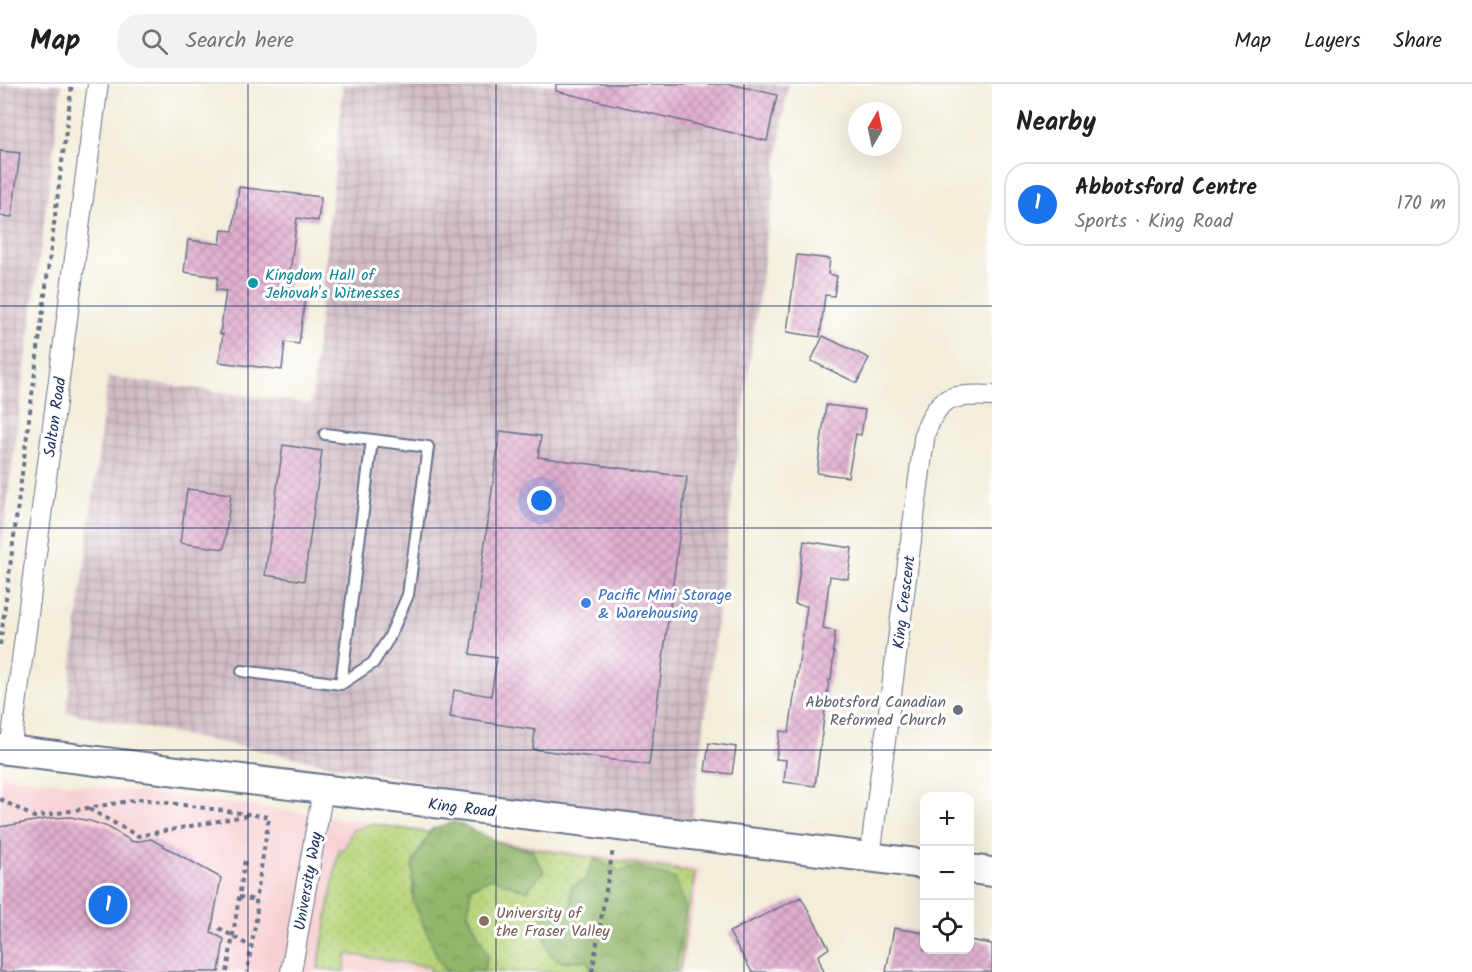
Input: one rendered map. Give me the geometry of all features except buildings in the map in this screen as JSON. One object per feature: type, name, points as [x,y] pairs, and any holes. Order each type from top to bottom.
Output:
[{"type":"street","name":"Salton Road","points":[[5,750],[98,84]]},
{"type":"street","name":"King Crescent","points":[[870,857],[925,432],[933,415],[946,400],[981,395],[992,396]]},
{"type":"street","name":"King Road","points":[[5,750],[920,863]]},
{"type":"street","name":"University Way","points":[[291,972],[324,790]]},
{"type":"street","points":[[974,870],[992,872]]},
{"type":"lane","points":[[242,671],[340,684],[373,663],[389,638],[408,595],[428,447],[325,434]]},
{"type":"lane","points":[[340,684],[372,440]]},
{"type":"path","name":"Salton Road","points":[[0,645],[72,84]]},
{"type":"path","points":[[0,799],[34,817],[141,800],[269,817],[247,972]]},
{"type":"path","points":[[89,809],[138,836],[253,815]]},
{"type":"path","points":[[592,972],[617,826]]},
{"type":"path","points":[[227,972],[246,860]]},
{"type":"path","points":[[239,897],[256,900]]},
{"type":"path","points":[[219,928],[251,947]]},
{"type":"shaded area","points":[[0,84],[62,84],[0,559]]},
{"type":"shaded area","name":"Pacific Mini Storage & Warehousing","points":[[342,84],[788,84],[740,432],[692,824],[472,797],[430,784],[66,712],[108,377],[311,404]]},
{"type":"shaded area","points":[[0,775],[267,808],[701,869],[682,972],[0,972]]},
{"type":"green space","points":[[455,822],[498,842],[532,851],[544,871],[527,891],[492,878],[471,887],[468,913],[488,955],[483,972],[447,972],[439,961],[413,900],[413,862],[432,829]]},
{"type":"green space","name":"University of the Fraser Valley","points":[[372,824],[695,873],[679,972],[430,972],[431,967],[347,954],[344,972],[318,968],[339,849],[344,850],[352,830]]},
{"type":"green space","points":[[594,859],[619,871],[638,867],[675,879],[686,909],[675,972],[592,972],[587,960],[562,962],[549,953],[540,920],[558,905],[571,911],[571,887],[585,880]]},
{"type":"place","name":"Kingdom Hall of Jehovah's Witnesses","points":[[253,283]]},
{"type":"place","name":"Pacific Mini Storage & Warehousing","points":[[586,603]]},
{"type":"place","name":"Abbotsford Canadian Reformed Church","points":[[958,710]]},
{"type":"place","name":"Abbotsford Centre","points":[[108,905]]},
{"type":"place","name":"University of the Fraser Valley","points":[[484,921]]}]
